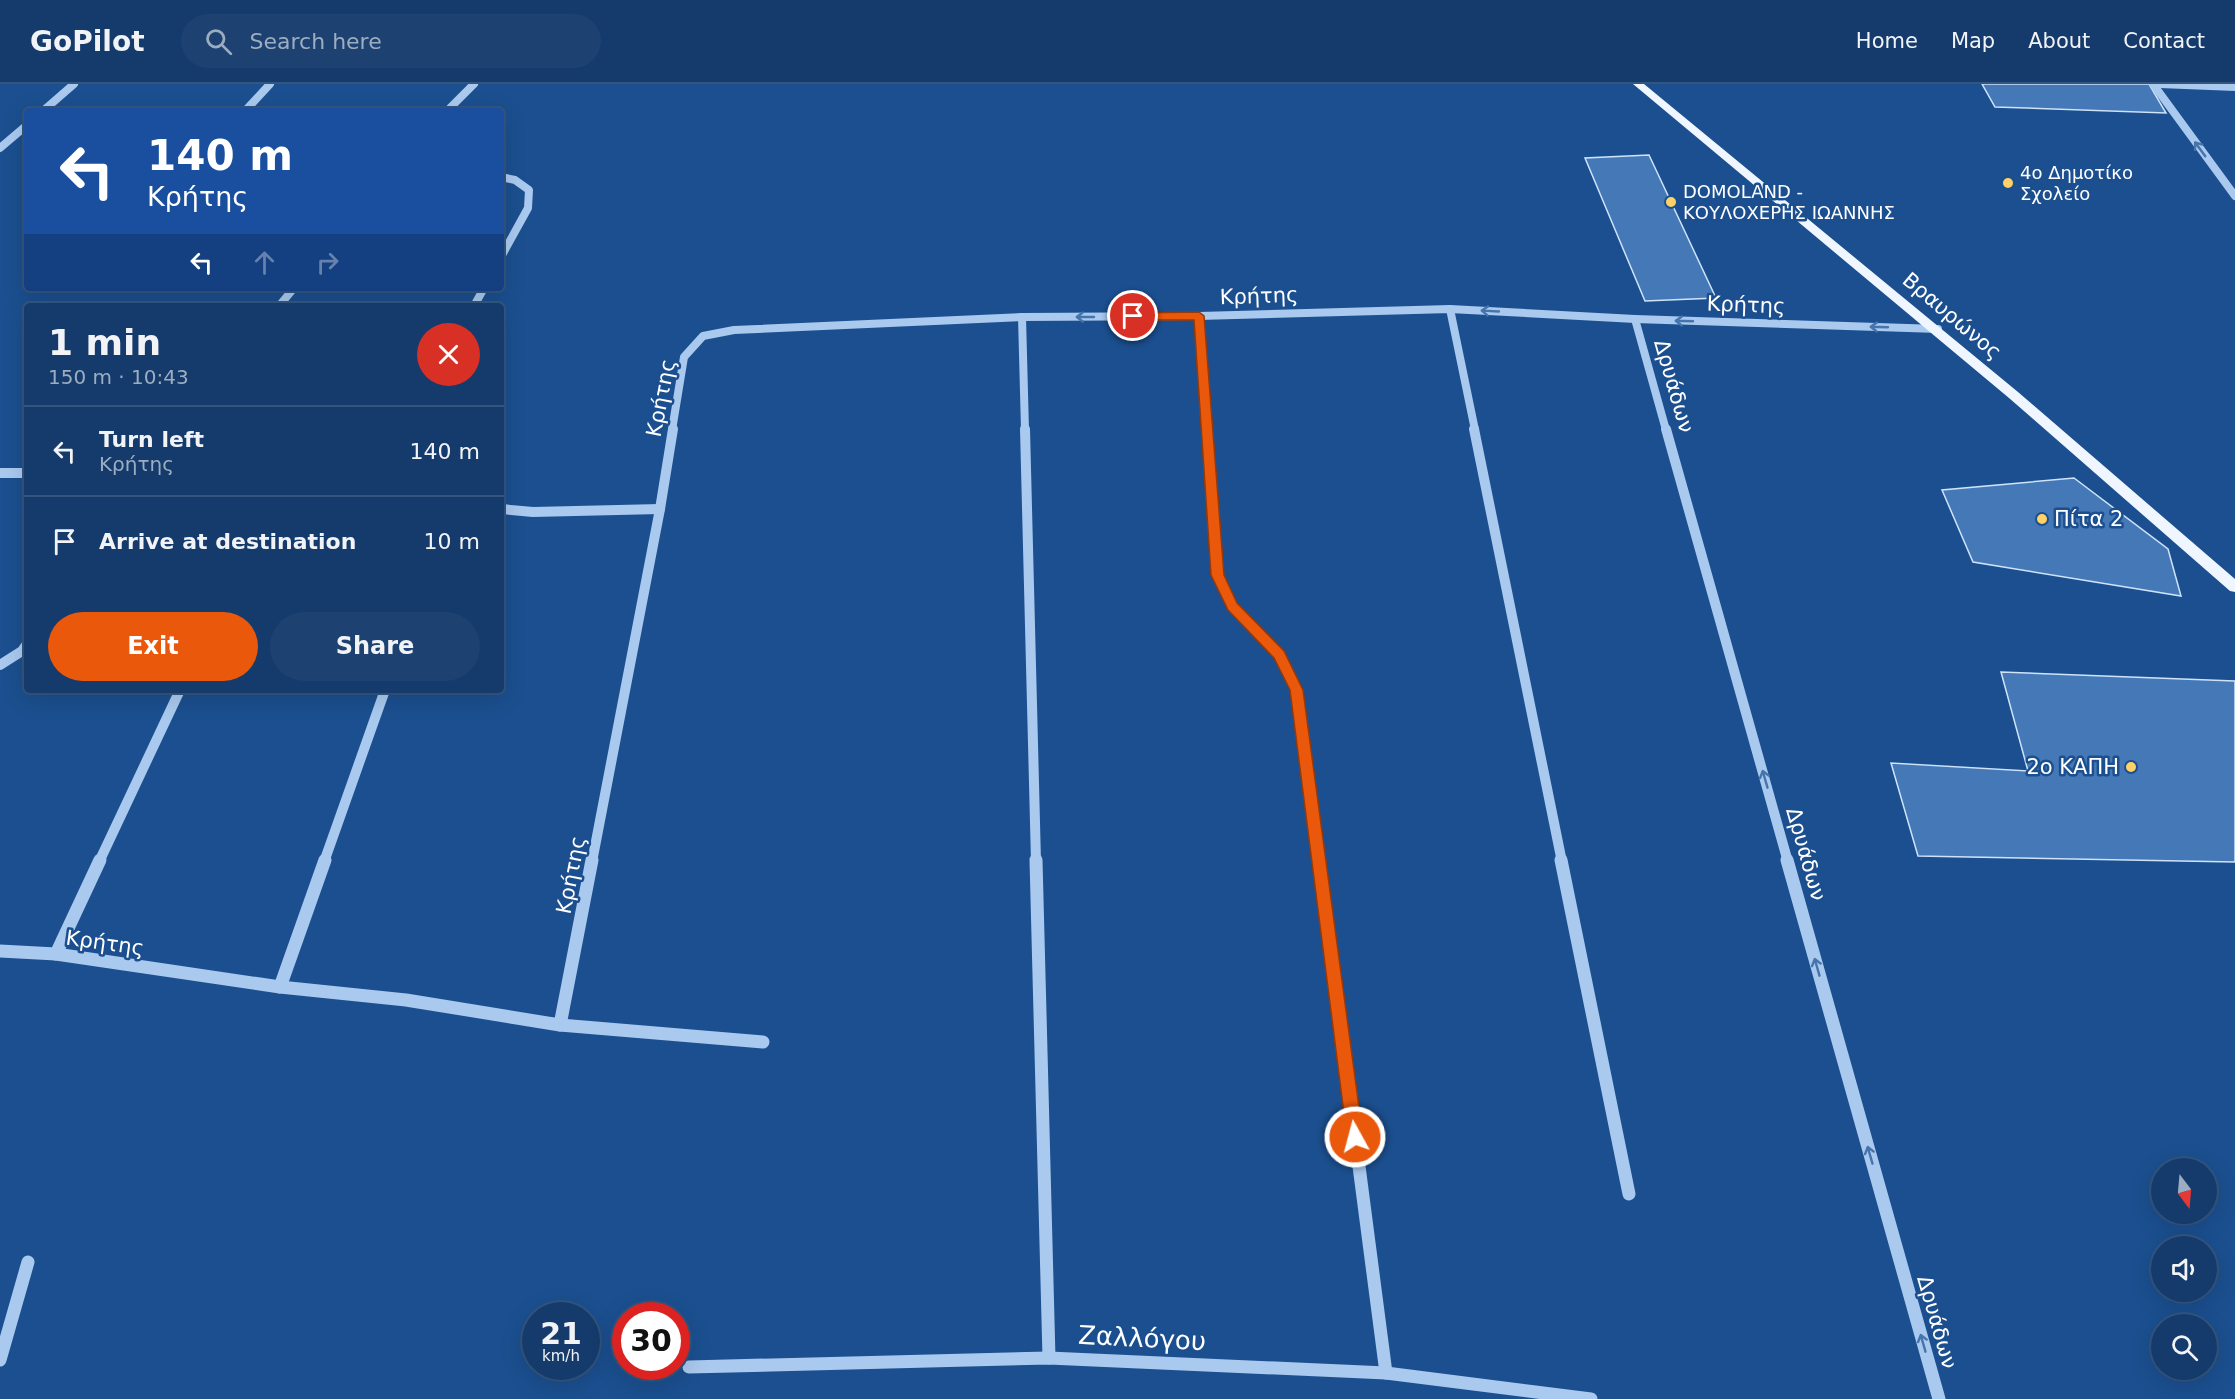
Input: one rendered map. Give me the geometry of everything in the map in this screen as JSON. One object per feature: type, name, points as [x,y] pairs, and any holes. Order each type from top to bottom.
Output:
[{"type":"main road","name":"Βραυρώνος","points":[[1638,84],[1938,329],[2104,470],[2235,586]]},
{"type":"street","points":[[46,108],[74,84]]},
{"type":"street","points":[[248,108],[270,84]]},
{"type":"street","points":[[450,108],[474,84]]},
{"type":"street","points":[[2153,84],[2235,196]]},
{"type":"street","points":[[2160,84],[2235,87]]},
{"type":"street","points":[[0,148],[24,128]]},
{"type":"street","points":[[504,178],[515,180],[528,190],[528,208],[504,251]]},
{"type":"street","points":[[282,303],[292,291]]},
{"type":"street","points":[[1450,309],[1629,1194]]},
{"type":"street","name":"Κρήτης","points":[[0,951],[56,954],[280,987],[406,1000],[561,1025],[660,509],[684,357],[703,336],[734,330],[1022,317],[1199,316],[1450,309],[1635,319],[1938,329]]},
{"type":"street","points":[[1199,316],[1218,575],[1233,606],[1279,655],[1296,690],[1386,1373]]},
{"type":"street","points":[[1022,317],[1048,1358]]},
{"type":"street","name":"Δρυάδων","points":[[1635,319],[1939,1399]]},
{"type":"street","points":[[0,473],[24,473]]},
{"type":"street","points":[[504,509],[533,512],[660,509]]},
{"type":"street","points":[[0,666],[24,648]]},
{"type":"street","points":[[56,954],[179,693]]},
{"type":"street","points":[[280,987],[384,693]]},
{"type":"street","points":[[561,1025],[763,1042]]},
{"type":"street","points":[[0,1360],[28,1262]]},
{"type":"street","name":"Ζαλλόγου","points":[[690,1367],[1048,1358],[1386,1373],[1591,1399]]},
{"type":"building","points":[[1982,84],[2149,84],[2166,113],[1995,107]]},
{"type":"building","points":[[1649,155],[1716,298],[1645,301],[1585,158]]},
{"type":"building","name":"Πίτα 2","points":[[2074,478],[2168,549],[2181,596],[1973,562],[1942,490]]},
{"type":"building","name":"2ο ΚΑΠΗ","points":[[2001,672],[2235,681],[2235,862],[1918,856],[1891,763],[2028,771]]},
{"type":"place","name":"4ο Δημοτίκο Σχολείο","points":[[2008,183]]},
{"type":"place","name":"DOMOLAND - ΚΟΥΛΟΧΕΡΗΣ ΙΩΑΝΝΗΣ","points":[[1671,202]]},
{"type":"place","name":"Πίτα 2","points":[[2042,519]]},
{"type":"place","name":"2ο ΚΑΠΗ","points":[[2131,767]]},
{"type":"route","points":[[1133,316],[1199,316],[1218,575],[1233,606],[1279,655],[1296,690],[1355,1137]]}]
